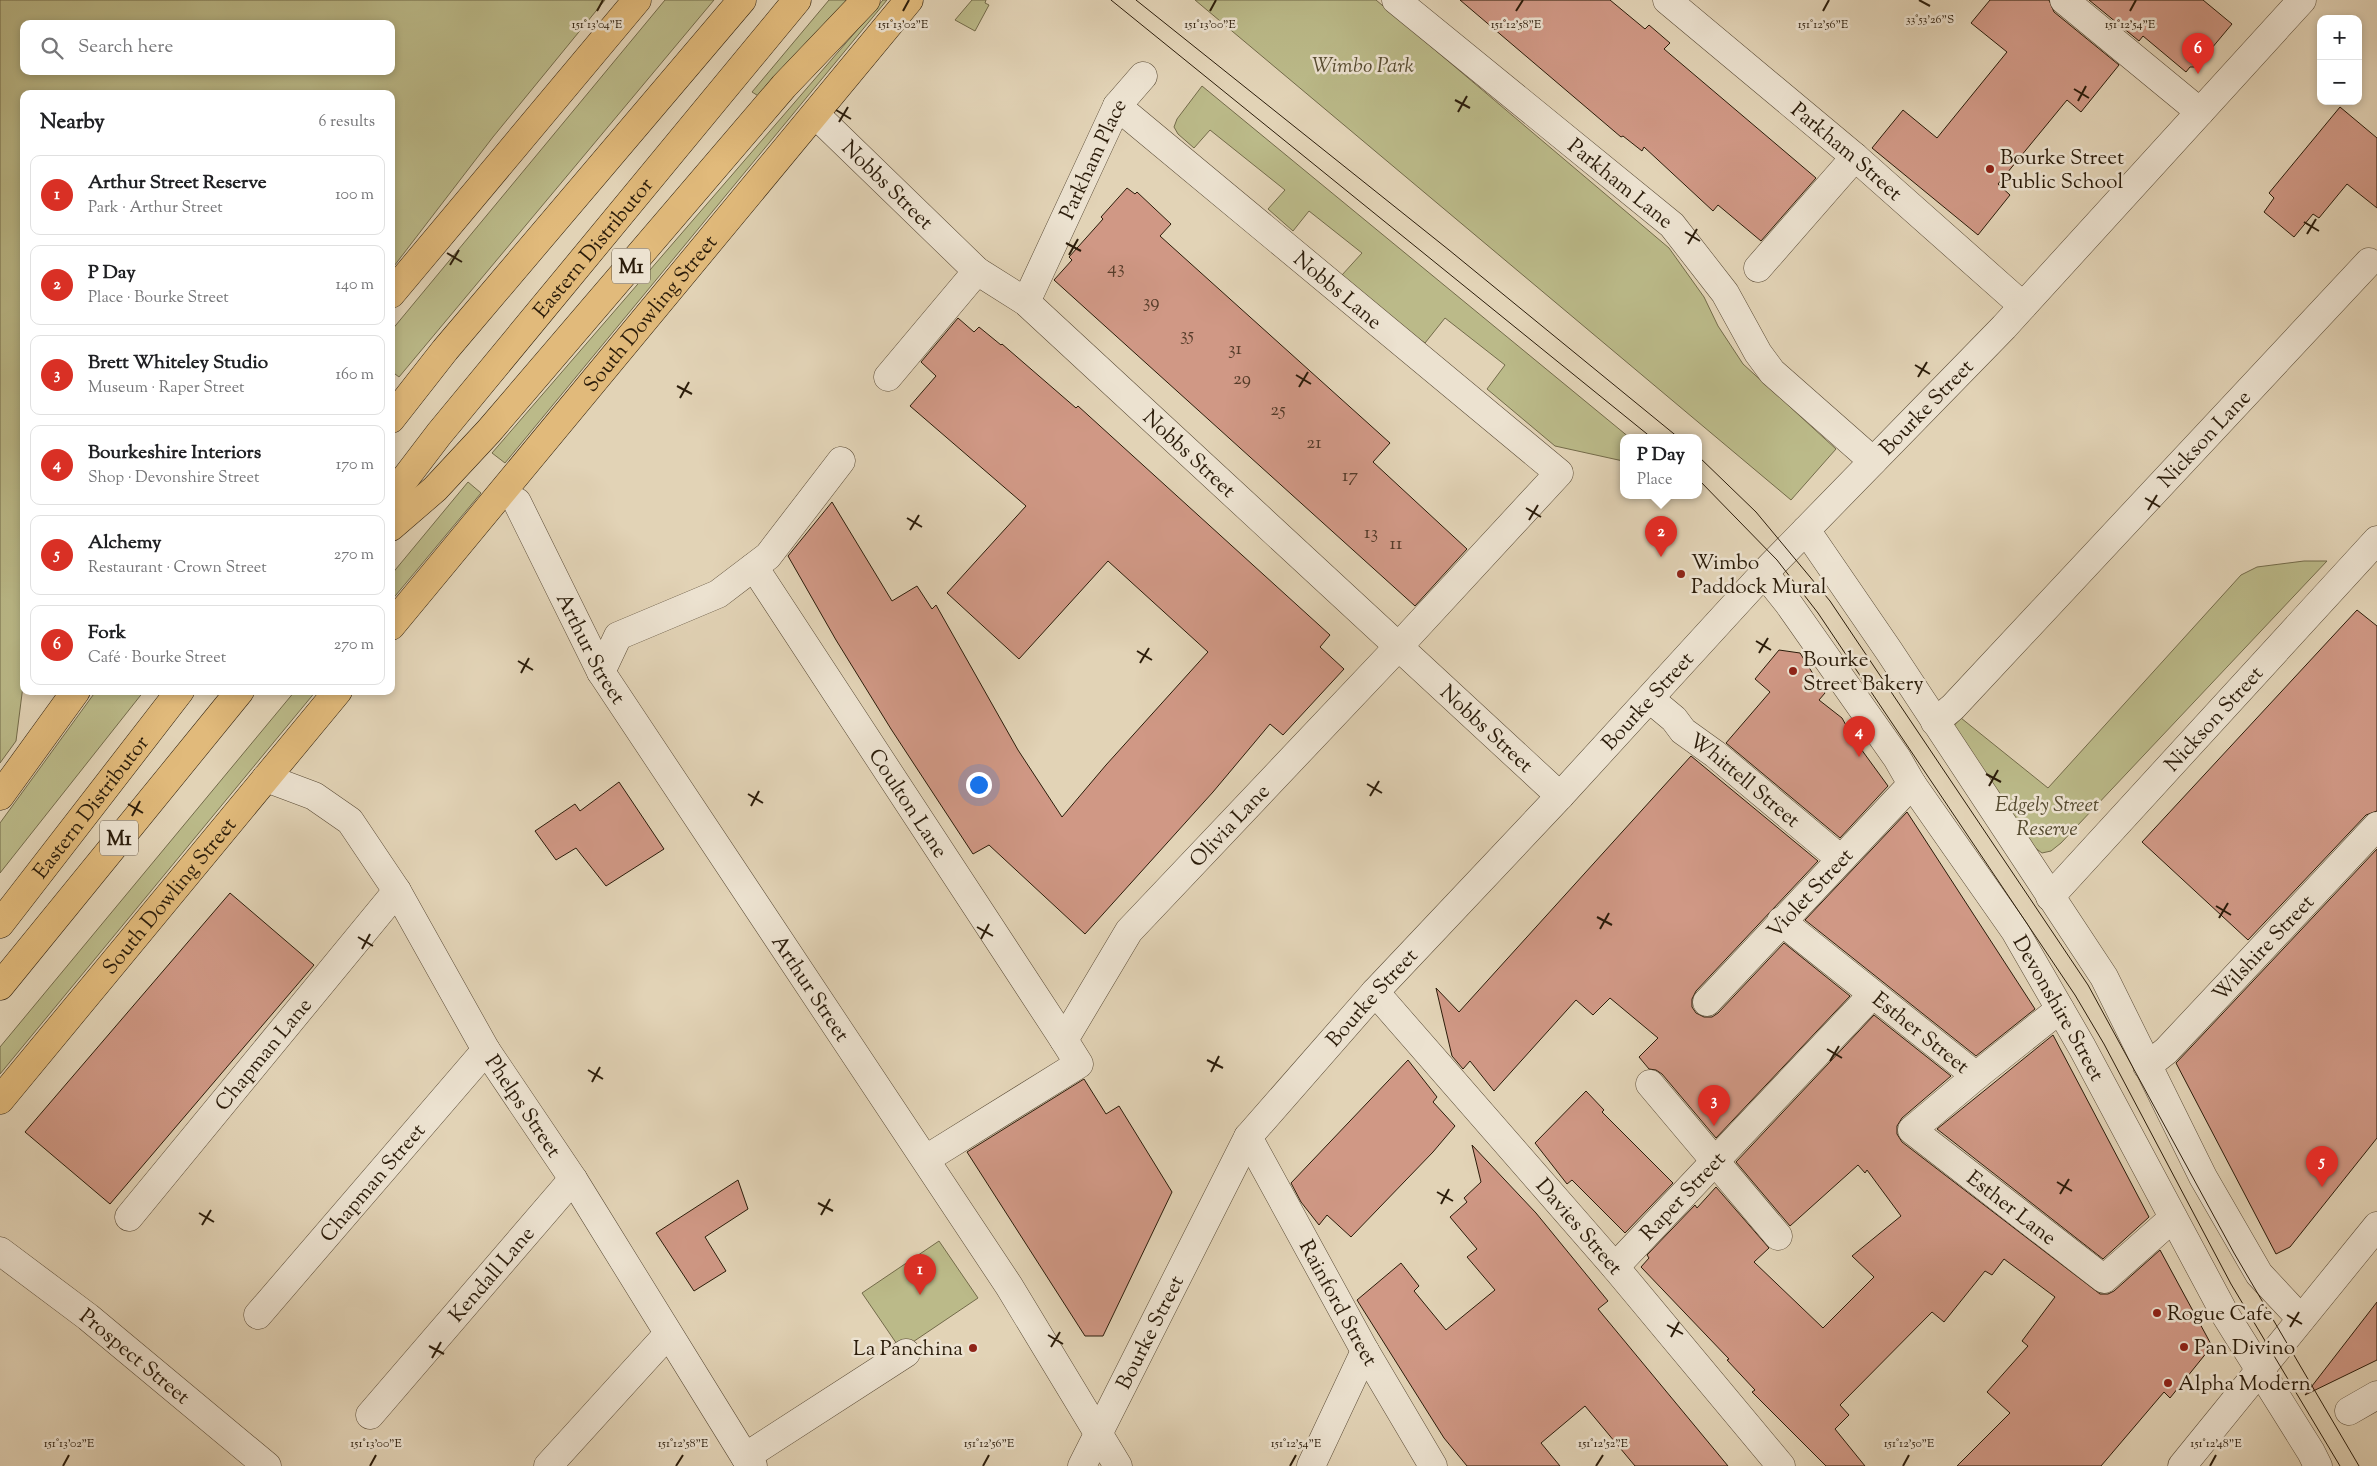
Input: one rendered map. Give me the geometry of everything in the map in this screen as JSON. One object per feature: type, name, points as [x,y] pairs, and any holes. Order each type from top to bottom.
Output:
[{"type":"main road","points":[[395,289],[638,0]]},
{"type":"main road","points":[[395,414],[451,342],[742,0]]},
{"type":"main road","name":"Eastern Distributor","points":[[395,492],[439,434],[797,0]]},
{"type":"main road","name":"M1","points":[[395,523],[434,489],[489,432],[784,86],[866,0]]},
{"type":"main road","name":"South Dowling Street","points":[[395,621],[816,115],[909,0]]},
{"type":"main road","points":[[0,796],[73,695]]},
{"type":"main road","name":"Eastern Distributor","points":[[0,924],[177,695]]},
{"type":"main road","name":"Eastern Distributor","points":[[0,986],[237,695]]},
{"type":"main road","name":"South Dowling Street","points":[[0,1100],[335,695]]},
{"type":"street","name":"Parkham Lane","points":[[1396,0],[1672,225],[1725,293],[1758,353],[1772,372],[1873,461]]},
{"type":"street","name":"Parkham Street","points":[[1667,0],[1854,157],[2023,306]]},
{"type":"street","points":[[2064,0],[2200,112]]},
{"type":"street","name":"Bourke Street","points":[[1082,1466],[1248,1137],[1375,992],[1560,796],[1764,573],[2023,306],[2302,0]]},
{"type":"street","name":"Parkham Place","points":[[1026,302],[1117,106],[1143,76]]},
{"type":"street","name":"Nobbs Lane","points":[[1117,106],[1559,473]]},
{"type":"street","name":"Nobbs Street","points":[[816,115],[977,271],[1026,302],[1560,796]]},
{"type":"street","points":[[1758,268],[1854,157]]},
{"type":"street","name":"Nickson Lane","points":[[1935,722],[1953,706],[2369,262]]},
{"type":"street","points":[[888,378],[977,271]]},
{"type":"street","points":[[602,672],[618,636],[718,594],[768,556],[841,461]]},
{"type":"street","name":"Olivia Lane","points":[[1064,1040],[1129,931],[1399,646],[1559,473]]},
{"type":"street","name":"Arthur Street","points":[[517,502],[602,672],[1009,1286],[1118,1466]]},
{"type":"street","points":[[1806,530],[2104,977],[2203,1177],[2259,1274],[2301,1319]]},
{"type":"street","name":"Nickson Street","points":[[2050,897],[2377,540]]},
{"type":"street","name":"Coulton Lane","points":[[754,567],[1064,1040]]},
{"type":"street","name":"Devonshire Street","points":[[1764,573],[1788,603],[1897,758],[1912,784],[2015,931],[2082,1047],[2226,1316],[2318,1466]]},
{"type":"street","name":"Whittell Street","points":[[1650,699],[1674,719],[1683,731],[1715,754],[1767,799],[1841,857]]},
{"type":"street","name":"Phelps Street","points":[[266,778],[314,796],[350,822],[396,892],[486,1050],[573,1179],[749,1461]]},
{"type":"street","name":"Violet Street","points":[[1707,1002],[1841,857],[1912,784]]},
{"type":"street","name":"Wilshire Street","points":[[2147,1066],[2166,1051],[2377,826]]},
{"type":"street","name":"Chapman Lane","points":[[129,1217],[396,892]]},
{"type":"street","name":"Esther Street","points":[[1781,921],[1976,1076],[2060,1009]]},
{"type":"street","name":"Davies Street","points":[[1375,992],[1615,1267],[1780,1466]]},
{"type":"street","name":"Raper Street","points":[[1615,1267],[1872,995]]},
{"type":"street","points":[[926,1159],[1079,1064],[1064,1040]]},
{"type":"street","name":"Chapman Street","points":[[258,1315],[486,1050]]},
{"type":"street","name":"Esther Lane","points":[[1976,1076],[1912,1130],[2104,1279],[2173,1218]]},
{"type":"street","points":[[1650,1084],[1778,1236]]},
{"type":"street","name":"Rainford Street","points":[[1248,1137],[1365,1351],[1434,1466]]},
{"type":"street","name":"Kendall Lane","points":[[370,1415],[573,1179]]},
{"type":"street","points":[[2182,1466],[2377,1226]]},
{"type":"street","name":"Prospect Street","points":[[0,1251],[88,1317],[267,1466]]},
{"type":"street","points":[[548,1466],[668,1334]]},
{"type":"street","points":[[1311,1466],[1365,1351]]},
{"type":"street","points":[[749,1461],[906,1353]]},
{"type":"street","points":[[2349,1411],[2377,1395]]},
{"type":"green space","points":[[0,0],[605,0],[493,137],[395,265],[395,90],[20,90],[20,695],[22,695],[16,741],[0,763]]},
{"type":"green space","points":[[665,0],[714,0],[399,377],[395,374],[395,326]]},
{"type":"green space","points":[[829,0],[847,0],[760,97],[752,92]]},
{"type":"green space","points":[[883,0],[887,0],[505,463],[492,453]]},
{"type":"green space","points":[[972,0],[986,0],[985,3],[989,5],[975,31],[955,20]]},
{"type":"green space","name":"Wimbo Park","points":[[1195,0],[1376,0],[1669,248],[1704,297],[1718,326],[1743,364],[1836,449],[1791,500]]},
{"type":"green space","points":[[1202,86],[1625,434],[1620,434],[1620,460],[1555,446],[1487,389],[1505,365],[1445,318],[1425,343],[1410,333],[1342,275],[1362,253],[1309,211],[1293,231],[1268,209],[1285,190],[1210,130],[1194,148],[1178,134],[1174,127],[1177,119]]},
{"type":"green space","points":[[468,482],[481,493],[395,596],[395,570]]},
{"type":"green space","name":"Edgely Street Reserve","points":[[2304,561],[2327,561],[2061,843],[2051,851],[2042,853],[2034,847],[1951,729],[1961,718],[2048,788],[2241,575],[2257,567]]},
{"type":"green space","points":[[93,695],[141,695],[0,873],[0,823]]},
{"type":"green space","points":[[292,695],[313,695],[0,1074],[0,1047]]},
{"type":"green space","points":[[939,1241],[978,1298],[901,1350],[862,1293]]},
{"type":"building","points":[[1460,0],[1610,0],[1645,29],[1649,25],[1670,43],[1664,49],[1816,178],[1761,241],[1718,205],[1713,211],[1644,147],[1642,151],[1623,136],[1621,137]]},
{"type":"building","points":[[1990,0],[2049,0],[2054,12],[2119,65],[2081,112],[2067,100],[1998,184],[2010,195],[1978,235],[1872,148],[1903,110],[1937,138],[2007,52],[1971,23]]},
{"type":"building","points":[[2089,0],[2203,0],[2232,24],[2196,67],[2190,67],[2186,72],[2143,36],[2139,41]]},
{"type":"building","points":[[2340,107],[2377,138],[2377,208],[2347,184],[2319,218],[2313,214],[2294,237],[2264,212],[2274,198],[2269,193]]},
{"type":"building","points":[[1127,188],[1135,194],[1137,192],[1171,224],[1160,236],[1390,443],[1373,462],[1467,549],[1415,606],[1054,280],[1072,260],[1069,257],[1103,219],[1101,217]]},
{"type":"building","points":[[958,318],[974,332],[979,327],[1002,344],[1076,408],[1078,406],[1330,635],[1320,647],[1344,669],[1283,735],[1270,724],[1213,792],[1085,934],[989,845],[973,854],[891,729],[836,640],[788,556],[832,502],[892,601],[917,586],[932,609],[936,605],[1018,750],[1062,817],[1106,765],[1208,652],[1108,561],[1019,659],[947,593],[1026,506],[910,406],[936,376],[921,362]]},
{"type":"building","points":[[2357,610],[2377,626],[2377,811],[2366,815],[2248,940],[2142,842]]},
{"type":"building","points":[[1779,650],[1800,653],[1825,693],[1819,700],[1842,718],[1853,738],[1888,786],[1840,838],[1726,743],[1770,692],[1755,679]]},
{"type":"building","points":[[1691,756],[1818,861],[1696,991],[1692,999],[1692,1007],[1696,1013],[1704,1017],[1712,1017],[1718,1013],[1784,943],[1850,996],[1716,1138],[1662,1074],[1656,1070],[1649,1069],[1639,1057],[1658,1038],[1610,998],[1593,1015],[1576,1000],[1494,1091],[1470,1061],[1463,1069],[1452,1056],[1436,988],[1459,1012]]},
{"type":"building","points":[[619,782],[664,849],[606,886],[576,848],[556,860],[535,831],[575,804],[580,811]]},
{"type":"building","points":[[1907,812],[2035,1009],[1976,1056],[1805,920]]},
{"type":"building","points":[[2377,849],[2377,1138],[2290,1247],[2276,1254],[2176,1063]]},
{"type":"building","points":[[230,893],[314,965],[110,1204],[25,1132]]},
{"type":"building","points":[[1874,1015],[1951,1076],[1902,1118],[1897,1126],[1897,1134],[1902,1142],[2100,1294],[2108,1294],[2114,1291],[2160,1250],[2212,1346],[2170,1398],[2164,1392],[2101,1466],[1957,1466],[2010,1413],[1987,1392],[2028,1346],[2022,1341],[2055,1297],[2004,1259],[1992,1275],[1985,1271],[1944,1322],[1932,1312],[1840,1405],[1849,1415],[1835,1429],[1865,1466],[1826,1466],[1752,1392],[1755,1390],[1727,1360],[1729,1359],[1641,1267],[1649,1258],[1647,1255],[1695,1205],[1697,1208],[1716,1187],[1769,1248],[1754,1262],[1823,1328],[1874,1277],[1852,1256],[1901,1216],[1867,1170],[1865,1173],[1858,1165],[1790,1226],[1736,1162]]},
{"type":"building","points":[[2053,1035],[2149,1217],[2103,1259],[1937,1129]]},
{"type":"building","points":[[1408,1060],[1437,1097],[1433,1102],[1455,1126],[1433,1152],[1351,1237],[1327,1215],[1319,1225],[1301,1202],[1291,1183]]},
{"type":"building","points":[[1084,1079],[1106,1114],[1119,1106],[1172,1192],[1103,1336],[1085,1336],[967,1152]]},
{"type":"building","points":[[1586,1091],[1604,1110],[1602,1112],[1673,1183],[1625,1233],[1572,1180],[1567,1184],[1535,1143]]},
{"type":"building","points":[[1472,1145],[1536,1213],[1608,1301],[1598,1309],[1728,1466],[1635,1466],[1585,1406],[1541,1443],[1560,1466],[1467,1466],[1444,1438],[1357,1300],[1401,1263],[1419,1286],[1414,1291],[1446,1330],[1495,1290],[1467,1257],[1477,1249],[1450,1217],[1467,1202],[1464,1198],[1481,1182]]},
{"type":"building","points":[[738,1180],[748,1209],[705,1237],[726,1271],[694,1291],[656,1233]]},
{"type":"building","points":[[2377,1302],[2377,1360],[2305,1395]]},
{"type":"tram line","points":[[1111,0],[1647,434]]},
{"type":"tram line","points":[[1136,0],[1449,250],[1674,434]]},
{"type":"tram line","points":[[1702,460],[1756,512],[1830,601],[2088,985],[2234,1253],[2359,1466]]},
{"type":"tram line","points":[[1702,483],[1777,560],[1818,613],[2075,995],[2104,1044],[2231,1284],[2340,1466]]},
{"type":"place","name":"Fork","points":[[2198,74]]},
{"type":"place","name":"Bourke Street Public School","points":[[1990,169]]},
{"type":"place","name":"P Day","points":[[1661,557]]},
{"type":"place","name":"Wimbo Paddock Mural","points":[[1681,574]]},
{"type":"place","name":"Bourke Street Bakery","points":[[1793,671]]},
{"type":"place","name":"Bourkeshire Interiors","points":[[1859,757]]},
{"type":"place","name":"Brett Whiteley Studio","points":[[1714,1126]]},
{"type":"place","name":"Alchemy","points":[[2322,1187]]},
{"type":"place","name":"Arthur Street Reserve","points":[[920,1295]]},
{"type":"place","name":"Rogue Cafe","points":[[2157,1313]]},
{"type":"place","name":"Pan Divino","points":[[2184,1347]]},
{"type":"place","name":"La Panchina","points":[[973,1348]]},
{"type":"place","name":"Alpha Modern","points":[[2168,1383]]}]
